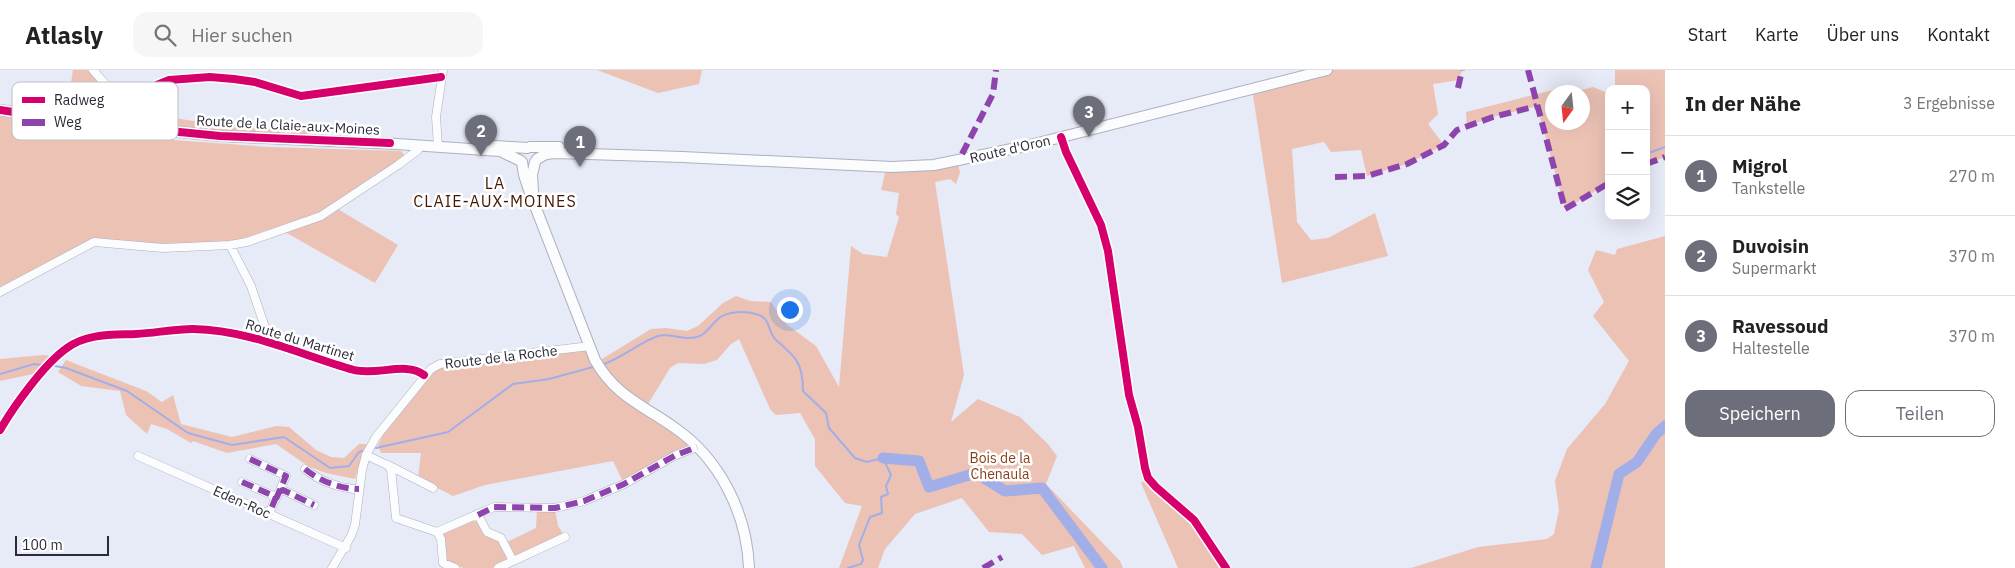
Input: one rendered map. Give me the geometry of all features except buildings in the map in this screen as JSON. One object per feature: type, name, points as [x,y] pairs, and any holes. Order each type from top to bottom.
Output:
[{"type":"main road","name":"Route d'Oron","points":[[805,163],[892,167],[924,166],[961,160],[1061,137],[1327,70]]},
{"type":"main road","name":"Route de la Claie-aux-Moines","points":[[178,132],[220,136],[460,147],[500,151],[522,161]]},
{"type":"main road","name":"Route de la Claie-aux-Moines","points":[[460,147],[578,148],[682,157]]},
{"type":"main road","points":[[536,207],[532,183],[536,151],[528,148],[521,153],[524,175],[536,207],[590,346],[603,373],[616,388],[634,402],[677,429],[697,447],[719,474],[733,498],[742,524],[748,552],[749,568]]},
{"type":"main road","name":"Route de la Claie-aux-Moines","points":[[536,160],[546,154],[556,153],[805,163]]},
{"type":"main road","points":[[522,161],[528,164],[536,160]]},
{"type":"street","points":[[93,70],[104,82]]},
{"type":"street","points":[[164,82],[210,77],[234,79],[255,82],[301,96],[442,74],[436,117],[438,146]]},
{"type":"street","points":[[1061,137],[1066,152],[1101,225],[1108,250],[1129,395],[1138,427],[1148,478],[1194,520],[1226,568]]},
{"type":"street","points":[[0,292],[94,242],[163,248],[230,245],[247,242],[321,216],[398,165],[418,150],[420,146]]},
{"type":"street","points":[[230,245],[251,286],[270,342]]},
{"type":"street","name":"Route du Martinet","points":[[0,430],[34,382],[55,358],[67,347],[86,338],[192,329],[242,335],[270,342],[356,370],[380,372],[413,369],[424,375]]},
{"type":"street","name":"Route de la Roche","points":[[332,568],[346,548],[355,525],[359,489],[366,455],[376,437],[424,375],[440,364],[590,346]]},
{"type":"street","points":[[387,465],[392,474],[396,518],[437,532],[494,507],[555,508],[584,501],[624,484],[676,454],[697,447]]},
{"type":"street","points":[[366,455],[433,488]]},
{"type":"street","name":"Eden-Roc","points":[[138,456],[346,548]]},
{"type":"street","points":[[250,459],[286,476],[269,514]]},
{"type":"street","points":[[305,469],[337,486],[359,489]]},
{"type":"street","points":[[242,482],[278,495]]},
{"type":"street","points":[[278,495],[283,490],[314,504]]},
{"type":"street","points":[[478,515],[487,532],[501,538],[513,561]]},
{"type":"street","points":[[437,532],[441,539],[443,563],[455,568]]},
{"type":"street","points":[[498,568],[565,537]]},
{"type":"green space","points":[[73,70],[88,70],[100,82],[71,82]]},
{"type":"green space","points":[[597,70],[702,70],[699,84],[658,93]]},
{"type":"green space","points":[[1327,70],[1462,70],[1459,80],[1433,84],[1438,114],[1428,124],[1444,145],[1407,164],[1367,176],[1361,150],[1331,152],[1324,142],[1292,149],[1297,222],[1311,240],[1328,238],[1375,213],[1388,256],[1282,283],[1252,89]]},
{"type":"green space","points":[[1615,70],[1665,70],[1665,157],[1650,163],[1650,85],[1615,85]]},
{"type":"green space","points":[[1593,87],[1605,92],[1605,185],[1565,209],[1537,106],[1493,117],[1467,126],[1466,112],[1545,92],[1545,130],[1590,130],[1590,88]]},
{"type":"green space","points":[[0,113],[12,115],[12,140],[173,140],[268,147],[401,151],[405,156],[318,213],[235,241],[163,246],[94,239],[0,287]]},
{"type":"green space","points":[[178,118],[228,125],[319,128],[321,137],[178,129]]},
{"type":"green space","name":"Bois de la Chenaula","points":[[958,164],[960,172],[956,184],[950,179],[935,182],[964,375],[951,422],[978,399],[1020,417],[1048,444],[1057,456],[1046,484],[1120,561],[1123,568],[1085,568],[1074,546],[1042,555],[1022,534],[989,532],[962,498],[915,514],[885,549],[878,568],[839,568],[862,506],[845,503],[815,466],[815,439],[800,413],[776,415],[770,409],[739,339],[731,344],[717,360],[704,364],[678,363],[670,368],[645,409],[697,447],[624,484],[613,461],[485,485],[453,496],[418,478],[421,453],[381,453],[378,445],[383,435],[427,376],[433,371],[446,367],[590,346],[595,360],[602,359],[651,329],[666,328],[687,331],[698,326],[723,303],[736,296],[750,301],[771,302],[786,324],[816,346],[839,387],[851,246],[863,254],[887,257],[899,217],[896,214],[899,193],[881,190],[885,173]]},
{"type":"green space","points":[[336,208],[398,245],[375,283],[285,232]]},
{"type":"green space","points":[[1665,236],[1665,568],[1411,568],[1478,547],[1547,539],[1554,534],[1559,510],[1555,481],[1567,449],[1605,404],[1629,361],[1593,316],[1604,302],[1588,270],[1596,250],[1615,255],[1617,249]]},
{"type":"green space","points":[[43,355],[53,356],[38,373],[0,381],[0,359]]},
{"type":"green space","points":[[66,360],[146,391],[162,402],[173,395],[181,424],[232,437],[276,426],[289,427],[316,450],[331,457],[344,458],[359,444],[367,444],[355,479],[326,473],[308,466],[276,444],[227,453],[193,441],[191,443],[167,429],[151,424],[147,434],[126,415],[120,391],[81,386],[58,372]]},
{"type":"green space","points":[[1148,478],[1194,520],[1226,568],[1178,568],[1141,483]]},
{"type":"green space","points":[[555,510],[558,526],[564,535],[513,558],[507,542],[536,528],[537,511]]},
{"type":"green space","points":[[471,520],[485,527],[499,539],[505,548],[508,560],[492,568],[464,568],[447,563],[443,558],[442,532]]},
{"type":"waterway","points":[[1650,153],[1665,147]]},
{"type":"waterway","points":[[604,364],[658,336],[668,335],[689,338],[700,336],[719,318],[727,314],[747,312],[765,319],[773,337],[797,361],[802,374],[803,391],[826,413],[829,428],[855,458],[867,462],[883,458],[891,475],[886,486],[888,494],[881,497],[882,513],[870,517],[859,545],[863,560],[861,564],[848,568]]},
{"type":"waterway","points":[[0,374],[34,364],[42,365]]},
{"type":"waterway","points":[[55,366],[66,368],[127,391],[188,433],[232,445],[284,437],[330,468],[349,466],[359,452],[362,451]]},
{"type":"waterway","points":[[376,448],[448,432],[513,384],[549,379],[593,367]]},
{"type":"waterway","points":[[1596,568],[1619,474],[1637,462],[1656,434],[1665,426]]},
{"type":"waterway","points":[[883,458],[919,461],[929,487],[976,473],[1005,491],[1042,488],[1102,568]]},
{"type":"marked path","points":[[962,154],[993,94],[996,70]]},
{"type":"marked path","points":[[1458,88],[1462,70]]},
{"type":"marked path","points":[[1528,70],[1565,209],[1605,185]]},
{"type":"marked path","points":[[1335,177],[1367,176],[1407,164],[1444,145],[1457,130],[1493,117],[1537,106]]},
{"type":"marked path","points":[[1650,163],[1665,157]]},
{"type":"marked path","points":[[478,515],[494,507],[555,508],[584,501],[624,484],[676,455],[697,447]]},
{"type":"marked path","points":[[250,459],[286,476],[276,499]]},
{"type":"marked path","points":[[305,469],[330,483],[345,488],[359,489]]},
{"type":"marked path","points":[[242,482],[276,497],[269,514]]},
{"type":"marked path","points":[[279,492],[283,490],[314,505]]},
{"type":"marked path","points":[[983,568],[1002,557]]},
{"type":"cycle path","points":[[164,82],[210,77],[234,79],[255,82],[301,96],[441,77]]},
{"type":"cycle path","points":[[0,110],[12,112]]},
{"type":"cycle path","points":[[178,132],[220,136],[390,143]]},
{"type":"cycle path","points":[[1061,137],[1066,152],[1101,225],[1108,251],[1129,395],[1138,427],[1148,478],[1194,520],[1226,568]]},
{"type":"cycle path","points":[[0,430],[30,386],[49,364],[67,348],[92,337],[186,329],[214,330],[255,338],[354,370],[409,369],[424,375]]},
{"type":"place","name":"Ravessoud","points":[[1089,137]]},
{"type":"place","name":"Duvoisin","points":[[481,156]]},
{"type":"place","name":"Migrol","points":[[580,167]]},
{"type":"district","name":"LA CLAIE-AUX-MOINES","points":[[495,192]]}]
